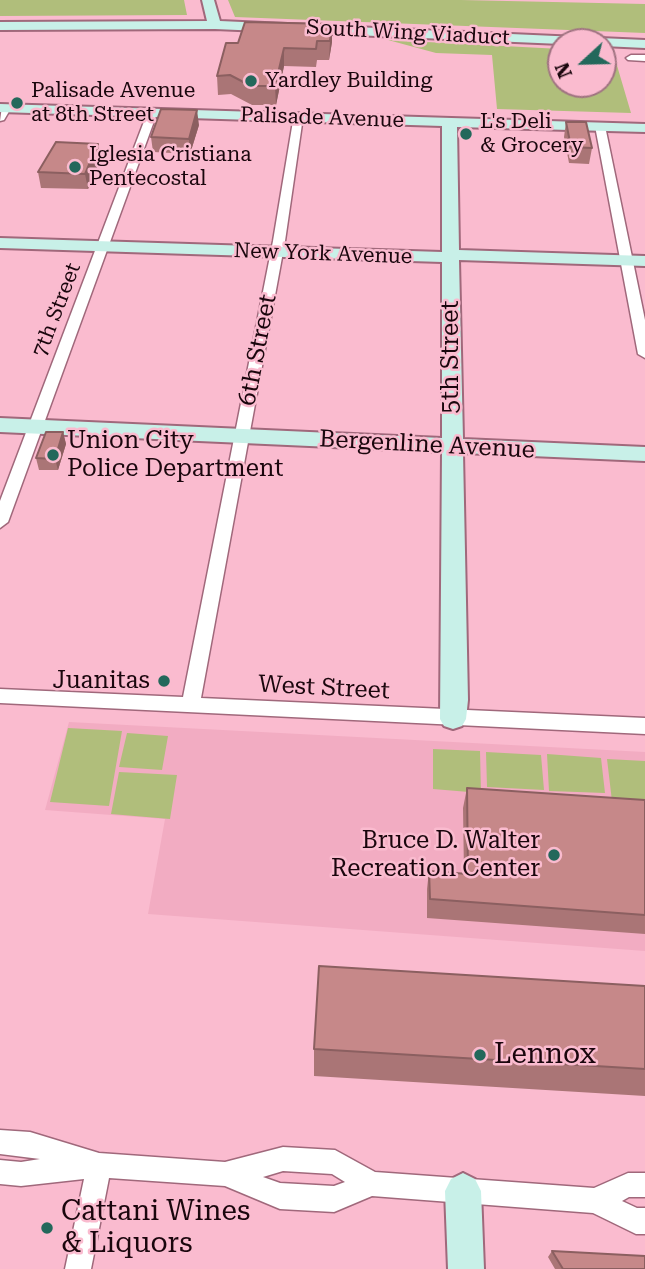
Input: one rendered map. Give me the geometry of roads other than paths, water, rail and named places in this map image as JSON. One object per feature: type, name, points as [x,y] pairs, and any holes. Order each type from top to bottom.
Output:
[{"type":"street","name":"South Wing Viaduct","points":[[0,26],[66,25],[211,13],[547,38]]},
{"type":"street","name":"South Wing Viaduct","points":[[617,43],[645,44]]},
{"type":"street","points":[[631,58],[645,58]]},
{"type":"street","name":"Palisade Avenue","points":[[2,111],[645,128]]},
{"type":"street","name":"7th Street","points":[[0,523],[152,113]]},
{"type":"street","name":"6th Street","points":[[190,706],[276,253],[298,117]]},
{"type":"street","name":"5th Street","points":[[449,121],[450,446],[455,700],[453,719]]},
{"type":"street","points":[[600,126],[636,261],[645,354]]},
{"type":"street","name":"New York Avenue","points":[[0,243],[276,253],[636,261]]},
{"type":"street","name":"Bergenline Avenue","points":[[0,425],[645,454]]},
{"type":"street","name":"West Street","points":[[0,695],[453,719],[645,726]]},
{"type":"street","points":[[0,1142],[30,1144],[99,1165]]},
{"type":"street","points":[[225,1174],[283,1159],[335,1163],[372,1184],[595,1201],[636,1221],[645,1221]]},
{"type":"street","points":[[78,1269],[99,1165]]},
{"type":"street","points":[[0,1172],[21,1174],[99,1165],[225,1174],[280,1196],[334,1199],[372,1184]]},
{"type":"street","points":[[595,1201],[628,1185],[645,1185]]},
{"type":"street","points":[[463,1191],[466,1269]]},
{"type":"place","name":"Yardley Building","points":[[251,81]]},
{"type":"place","name":"Palisade Avenue at 8th Street","points":[[17,103]]},
{"type":"place","name":"L's Deli & Grocery","points":[[466,134]]},
{"type":"place","name":"Iglesia Cristiana Pentecostal","points":[[75,167]]},
{"type":"place","name":"Union City Police Department","points":[[53,455]]},
{"type":"place","name":"Juanitas","points":[[164,681]]},
{"type":"place","name":"Bruce D. Walter Recreation Center","points":[[554,855]]},
{"type":"place","name":"Lennox","points":[[480,1055]]},
{"type":"place","name":"Cattani Wines & Liquors","points":[[47,1228]]}]
